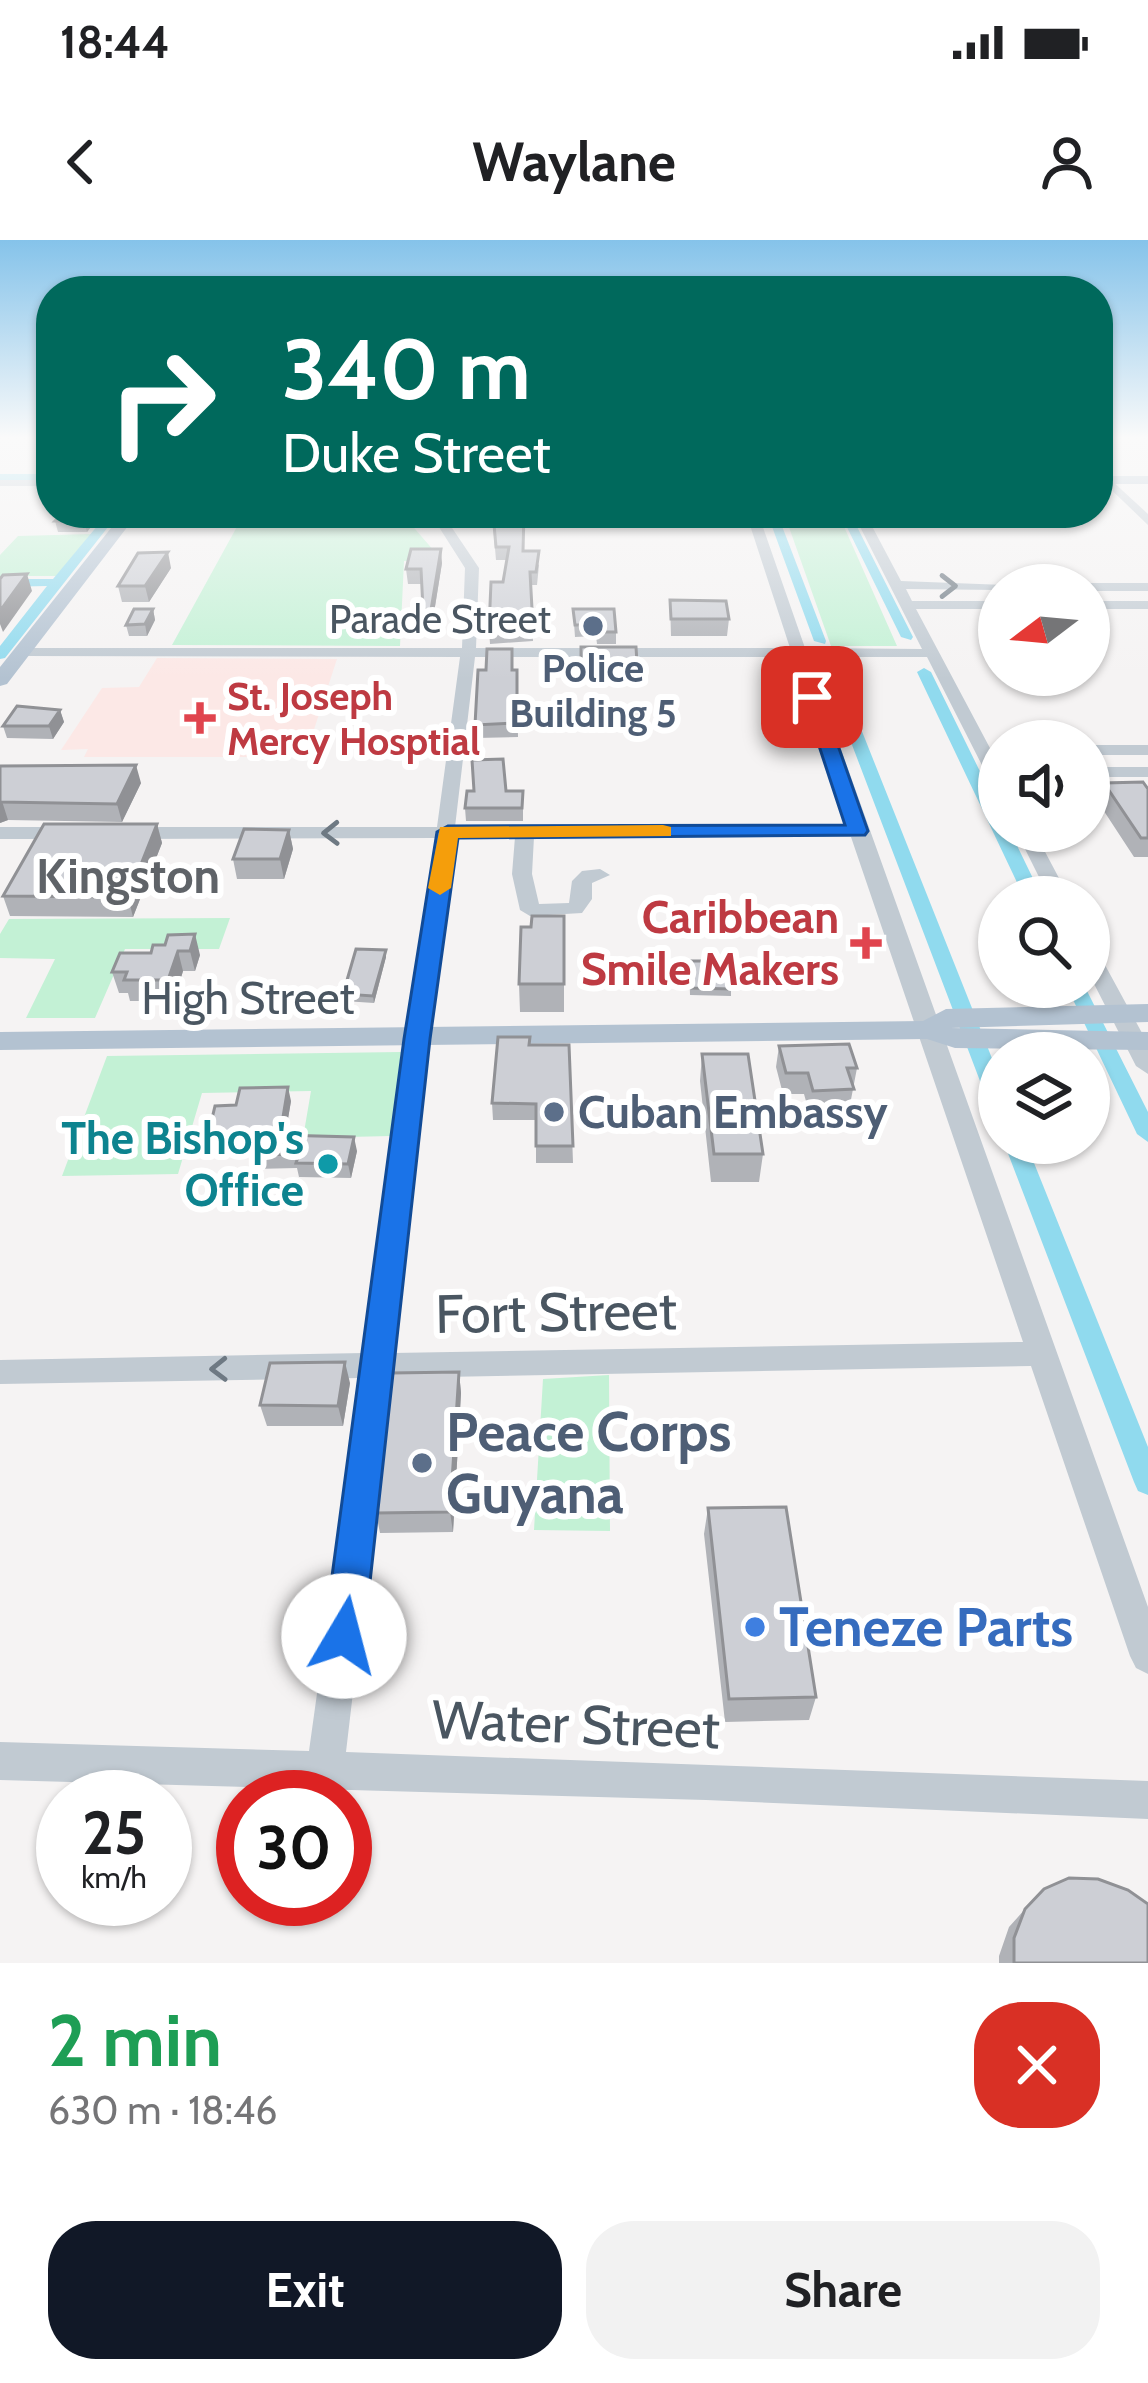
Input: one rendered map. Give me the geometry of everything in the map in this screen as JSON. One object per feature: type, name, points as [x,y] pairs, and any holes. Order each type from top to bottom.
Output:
[{"type":"main road","points":[[0,680],[119,528]]},
{"type":"main road","name":"High Street","points":[[0,1041],[943,1029],[1128,1033]]},
{"type":"street","points":[[325,1770],[469,652],[472,568],[446,528]]},
{"type":"street","points":[[757,528],[857,831],[943,1029],[1042,1354],[1148,1656]]},
{"type":"street","points":[[867,528],[931,653],[978,729]]},
{"type":"street","points":[[896,585],[978,586]]},
{"type":"street","points":[[1110,587],[1148,587]]},
{"type":"street","points":[[1110,605],[1148,604]]},
{"type":"street","points":[[907,605],[978,605]]},
{"type":"street","name":"Parade Street","points":[[22,652],[931,653]]},
{"type":"street","points":[[1110,750],[1148,750]]},
{"type":"street","points":[[1110,772],[1148,772]]},
{"type":"street","points":[[112,833],[857,831]]},
{"type":"street","points":[[525,832],[523,874],[530,910],[575,909],[582,898],[582,881],[600,875]]},
{"type":"street","points":[[0,833],[89,833]]},
{"type":"street","points":[[1110,997],[1128,1033]]},
{"type":"street","name":"Fort Street","points":[[0,1372],[1042,1354]]},
{"type":"street","name":"Water Street","points":[[0,1761],[266,1770]]},
{"type":"street","name":"Water Street","points":[[372,1773],[706,1781],[1148,1801]]},
{"type":"shaded area","name":"St. Joseph Mercy Hosptial","points":[[157,658],[337,659],[305,757],[84,757],[88,749],[61,750],[102,688],[139,687]]},
{"type":"green space","points":[[236,528],[414,528],[441,559],[404,561],[400,646],[172,645]]},
{"type":"green space","points":[[789,528],[845,528],[897,646],[831,646]]},
{"type":"green space","points":[[92,534],[56,576],[0,576],[0,555],[18,536]]},
{"type":"green space","points":[[230,918],[219,949],[125,949],[95,1018],[26,1018],[55,959],[0,958],[0,934],[9,919]]},
{"type":"green space","points":[[401,1052],[391,1136],[303,1138],[311,1091],[202,1093],[178,1174],[62,1176],[107,1056]]},
{"type":"green space","points":[[609,1375],[610,1531],[534,1530],[543,1379]]},
{"type":"building","points":[[494,528],[524,528],[523,551],[539,551],[536,572],[530,572],[533,627],[489,629],[491,582],[503,582],[509,547],[496,547]]},
{"type":"building","points":[[411,549],[441,549],[431,610],[423,609],[421,569],[406,569]]},
{"type":"building","points":[[168,552],[145,586],[118,586],[138,553]]},
{"type":"building","points":[[27,574],[0,611],[0,579]]},
{"type":"building","points":[[670,600],[726,601],[729,619],[671,619]]},
{"type":"building","points":[[134,609],[153,609],[145,624],[126,625]]},
{"type":"building","points":[[573,609],[614,609],[616,632],[575,625]]},
{"type":"building","points":[[581,647],[636,647],[637,663],[581,662]]},
{"type":"building","points":[[487,649],[512,649],[517,723],[475,725],[478,670],[486,670]]},
{"type":"building","points":[[17,706],[60,710],[49,726],[3,726]]},
{"type":"building","points":[[503,759],[506,791],[523,791],[522,808],[465,808],[467,791],[474,791],[472,760]]},
{"type":"building","points":[[136,765],[117,804],[0,802],[0,766]]},
{"type":"building","points":[[1143,782],[1148,789],[1148,838],[1141,838],[1110,792],[1110,783]]},
{"type":"building","points":[[44,824],[157,824],[128,897],[3,896]]},
{"type":"building","points":[[244,829],[289,830],[280,859],[233,859]]},
{"type":"building","points":[[532,916],[564,916],[564,984],[519,984],[521,927],[531,927]]},
{"type":"building","points":[[195,934],[190,951],[178,951],[168,980],[124,980],[127,972],[112,972],[120,953],[151,953],[153,945],[165,945],[168,935]]},
{"type":"building","points":[[356,949],[386,950],[373,996],[343,994]]},
{"type":"building","points":[[689,961],[728,961],[731,989],[691,988]]},
{"type":"building","points":[[498,1037],[530,1037],[529,1045],[569,1045],[573,1146],[536,1146],[536,1104],[492,1103]]},
{"type":"building","points":[[849,1044],[857,1068],[847,1068],[854,1089],[813,1091],[808,1073],[786,1073],[779,1046]]},
{"type":"building","points":[[702,1054],[748,1054],[763,1154],[714,1154]]},
{"type":"building","points":[[288,1087],[280,1135],[354,1137],[348,1164],[296,1163],[299,1154],[249,1155],[252,1138],[207,1140],[215,1106],[236,1105],[240,1088]]},
{"type":"building","points":[[345,1362],[338,1406],[260,1405],[270,1363]]},
{"type":"building","name":"Peace Corps Guyana","points":[[459,1372],[450,1512],[376,1513],[391,1373]]},
{"type":"building","name":"Teneze Parts","points":[[786,1507],[816,1697],[729,1699],[708,1508]]},
{"type":"building","points":[[1069,1878],[1098,1879],[1148,1904],[1148,1963],[1014,1963],[1014,1938],[1025,1909],[1044,1889]]},
{"type":"waterway","points":[[56,582],[101,528]]},
{"type":"waterway","points":[[778,528],[820,641]]},
{"type":"waterway","points":[[852,528],[907,637]]},
{"type":"waterway","points":[[0,583],[56,582]]},
{"type":"waterway","points":[[0,655],[56,582]]},
{"type":"waterway","points":[[829,666],[978,1048]]},
{"type":"waterway","points":[[924,672],[978,783]]},
{"type":"waterway","points":[[1012,852],[1023,876]]},
{"type":"waterway","points":[[1086,1008],[1148,1134]]},
{"type":"waterway","points":[[1023,1164],[1148,1482]]},
{"type":"slow traffic","points":[[440,888],[448,832],[663,831]]},
{"type":"place","name":"Police Building 5","points":[[593,626]]},
{"type":"place","name":"St. Joseph Mercy Hosptial","points":[[200,718]]},
{"type":"place","name":"Caribbean Smile Makers","points":[[866,943]]},
{"type":"place","name":"Cuban Embassy","points":[[554,1112]]},
{"type":"place","name":"The Bishop's Office","points":[[328,1164]]},
{"type":"place","name":"Peace Corps Guyana","points":[[422,1463]]},
{"type":"place","name":"Teneze Parts","points":[[755,1627]]},
{"type":"district","name":"Kingston","points":[[128,876]]},
{"type":"route","points":[[344,1636],[417,1039],[448,832],[857,831],[812,697]]}]
